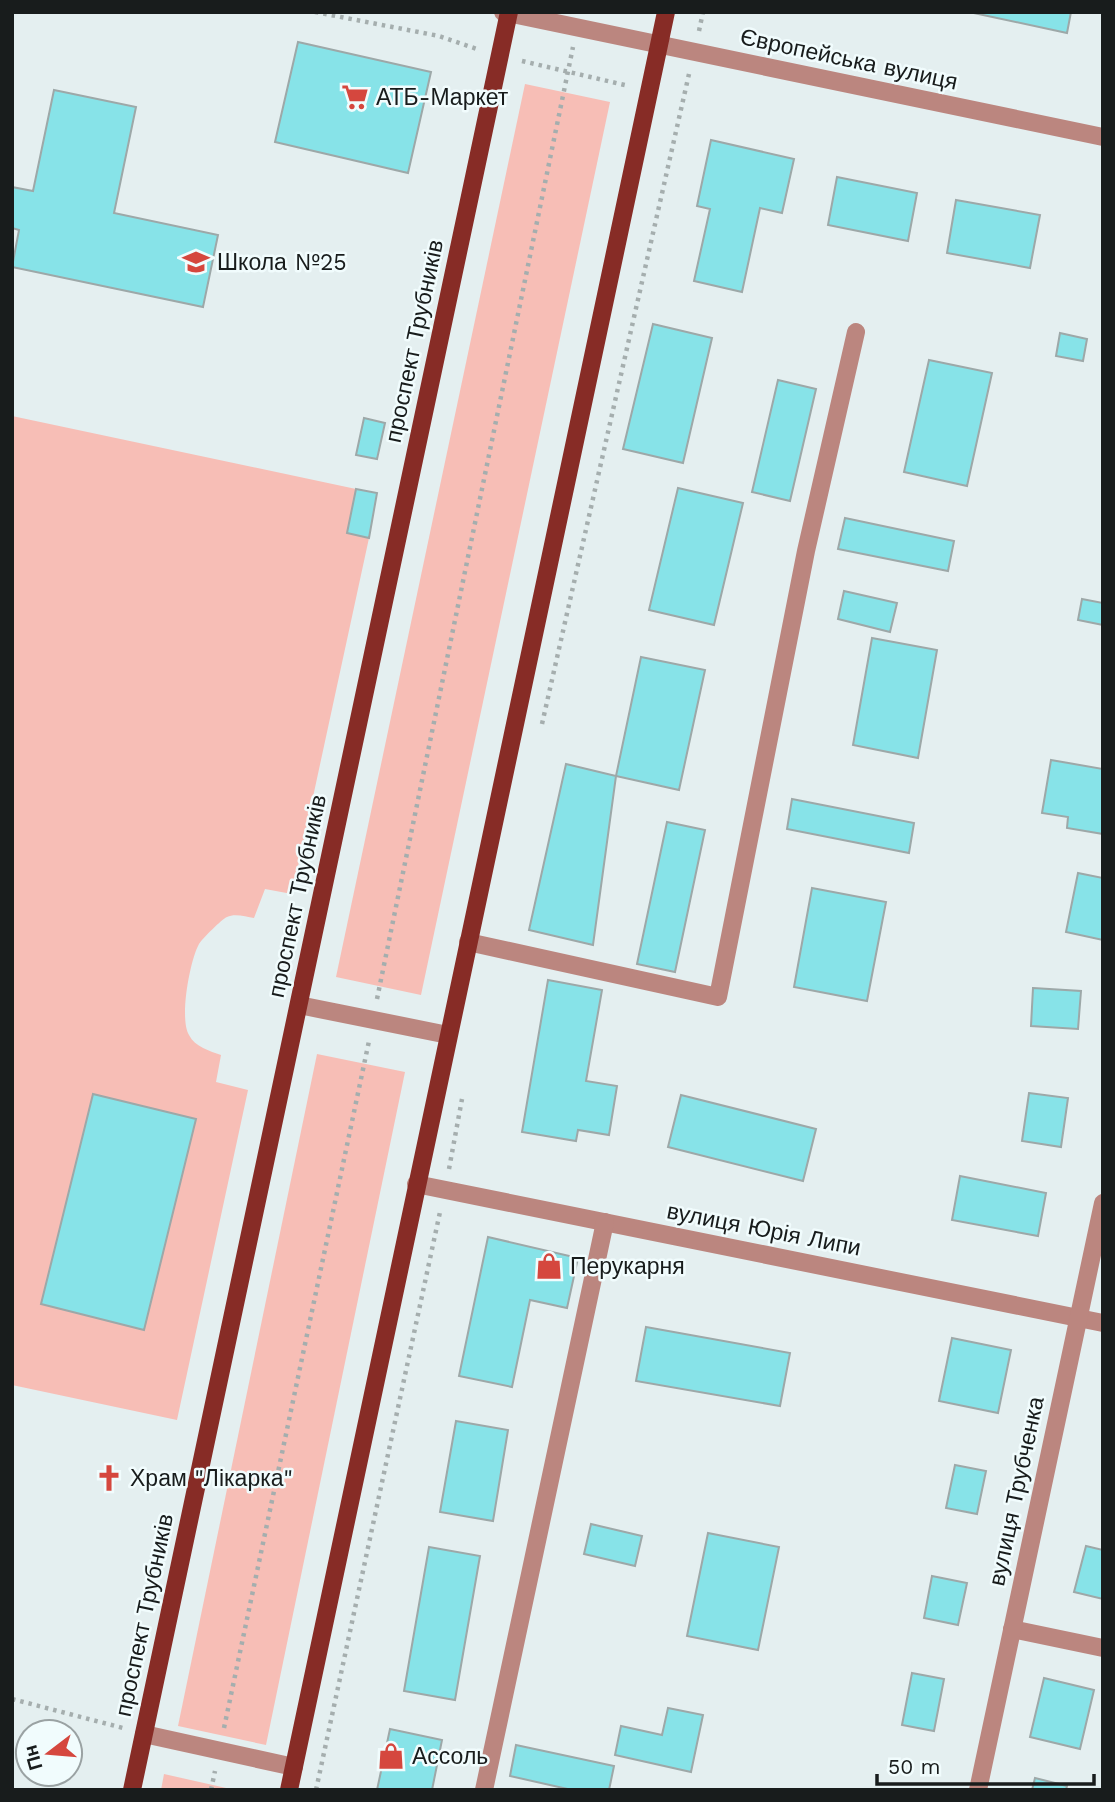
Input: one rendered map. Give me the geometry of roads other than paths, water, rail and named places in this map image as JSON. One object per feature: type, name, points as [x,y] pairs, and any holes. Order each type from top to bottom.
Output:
[{"type":"main road","points":[[289,1790],[666,12]]},
{"type":"main road","name":"проспект Трубників","points":[[132,1790],[507,13]]},
{"type":"street","name":"Європейська вулиця","points":[[507,13],[1103,137]]},
{"type":"street","points":[[468,942],[718,997],[806,551],[856,332]]},
{"type":"street","points":[[299,1005],[448,1035]]},
{"type":"street","name":"вулиця Юрія Липи","points":[[416,1184],[1103,1323]]},
{"type":"street","name":"вулиця Трубченка","points":[[978,1790],[1103,1203]]},
{"type":"street","points":[[484,1790],[605,1222]]},
{"type":"street","points":[[1012,1629],[1103,1648]]},
{"type":"street","points":[[144,1734],[294,1766]]},
{"type":"place","name":"АТБ-Маркет","points":[[355,97]]},
{"type":"place","name":"Школа №25","points":[[196,262]]},
{"type":"place","name":"Перукарня","points":[[549,1266]]},
{"type":"place","name":"Храм \"Лікарка\"","points":[[109,1478]]},
{"type":"place","name":"Ассоль","points":[[391,1756]]}]
